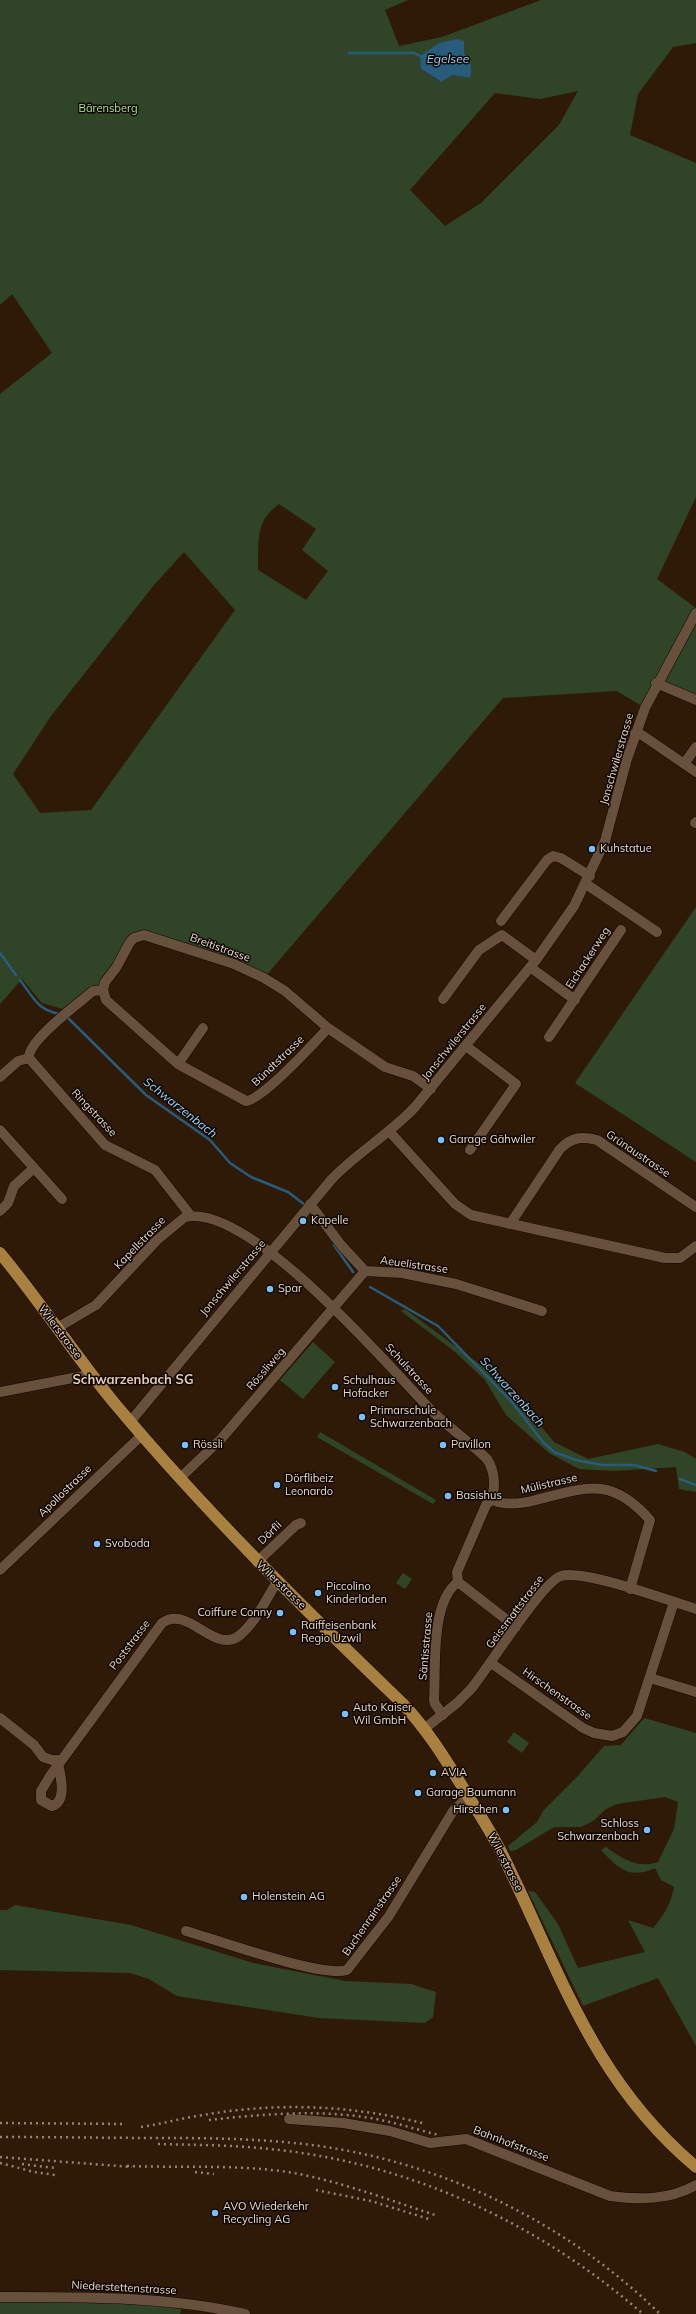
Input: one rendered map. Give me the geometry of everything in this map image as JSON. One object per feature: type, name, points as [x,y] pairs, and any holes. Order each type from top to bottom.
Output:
[{"type":"main road","name":"Wilerstrasse","points":[[0,1253],[89,1371],[130,1422],[257,1562],[402,1703],[424,1729],[468,1797],[506,1860],[566,1994],[602,2060],[641,2114],[696,2167]]},
{"type":"street","name":"Jonschwilerstrasse","points":[[130,1422],[310,1204],[354,1157],[389,1131],[406,1116],[431,1089],[533,964],[567,918],[588,880],[610,826],[636,733],[656,683],[696,613]]},
{"type":"street","points":[[656,683],[696,700]]},
{"type":"street","points":[[636,733],[696,772]]},
{"type":"street","points":[[684,764],[696,747]]},
{"type":"street","points":[[501,921],[547,860],[553,856],[561,858],[657,932]]},
{"type":"street","name":"Eichackerweg","points":[[549,1036],[622,930]]},
{"type":"street","name":"Breitistrasse","points":[[102,990],[105,982],[116,968],[130,942],[139,936],[149,935],[234,964],[264,978],[285,991],[328,1028],[385,1067],[413,1076],[431,1089]]},
{"type":"street","points":[[443,999],[479,950],[502,935],[575,1000]]},
{"type":"street","points":[[0,1077],[18,1061],[29,1058],[28,1054],[33,1045],[93,991],[102,990]]},
{"type":"street","name":"Bündtstrasse","points":[[102,990],[106,1000],[178,1064],[235,1097],[250,1101],[262,1093],[303,1055],[328,1028]]},
{"type":"street","points":[[178,1064],[203,1028]]},
{"type":"street","points":[[466,1046],[516,1084],[470,1150]]},
{"type":"street","name":"Ringstrasse","points":[[29,1058],[105,1145],[156,1170],[191,1216]]},
{"type":"street","points":[[0,1130],[62,1199]]},
{"type":"street","points":[[389,1131],[463,1210],[471,1215],[665,1258],[680,1258],[696,1246]]},
{"type":"street","name":"Grünaustrasse","points":[[510,1224],[560,1149],[567,1142],[580,1137],[597,1140],[696,1207]]},
{"type":"street","points":[[0,1211],[8,1203],[14,1186],[34,1168]]},
{"type":"street","name":"Aeuelistrasse","points":[[310,1204],[341,1245],[365,1271],[402,1273],[456,1284],[542,1311]]},
{"type":"street","points":[[191,1216],[225,1224],[270,1253]]},
{"type":"street","name":"Kapellstrasse","points":[[57,1328],[96,1304],[162,1234],[180,1220],[191,1216]]},
{"type":"street","name":"Schulstrasse","points":[[270,1253],[334,1308],[429,1408],[487,1458],[492,1466],[494,1479],[492,1500],[486,1505],[458,1572],[458,1582]]},
{"type":"street","name":"Rössliweg","points":[[180,1478],[221,1439],[365,1271]]},
{"type":"street","points":[[0,1392],[83,1376],[89,1371]]},
{"type":"street","name":"Apollostrasse","points":[[3,1568],[142,1435]]},
{"type":"street","name":"Mülistrasse","points":[[492,1500],[500,1504],[526,1502],[591,1488],[620,1493],[640,1508],[650,1520],[630,1589]]},
{"type":"street","name":"Dörfli","points":[[257,1562],[296,1525],[301,1523]]},
{"type":"street","name":"Geissmattstrasse","points":[[424,1729],[443,1715],[471,1688],[549,1583],[561,1576],[585,1575],[696,1609]]},
{"type":"street","name":"Poststrasse","points":[[0,1718],[34,1745],[43,1757],[60,1762],[162,1623],[166,1620],[177,1618],[217,1638],[232,1640],[241,1634],[247,1627],[277,1582]]},
{"type":"street","points":[[458,1582],[516,1627]]},
{"type":"street","name":"Säntisstrasse","points":[[443,1715],[435,1704],[434,1700],[440,1611],[452,1587],[458,1582]]},
{"type":"street","name":"Hirschenstrasse","points":[[491,1663],[581,1727],[603,1736],[612,1736],[623,1732],[632,1724],[642,1706],[674,1602]]},
{"type":"street","points":[[650,1678],[696,1692]]},
{"type":"street","name":"Buchenrainstrasse","points":[[186,1931],[286,1961],[328,1971],[347,1970],[389,1916],[453,1811],[468,1797]]},
{"type":"street","name":"Bahnhofstrasse","points":[[289,2119],[343,2123],[390,2131],[430,2143],[466,2139],[610,2196],[632,2199],[655,2198],[675,2194],[696,2184]]},
{"type":"street","name":"Niederstettenstrasse","points":[[0,2297],[138,2298],[176,2302],[245,2314]]},
{"type":"green space","name":"Bärensberg","points":[[0,0],[408,0],[385,10],[399,46],[442,37],[541,0],[696,0],[696,43],[673,47],[638,94],[630,135],[696,163],[696,497],[657,579],[696,608],[696,700],[663,687],[645,708],[617,691],[503,698],[264,978],[139,936],[97,987],[66,1010],[42,1003],[22,979],[0,1004],[0,394],[52,353],[12,294],[0,305]],"holes":[[[439,43],[464,53],[470,60],[470,78],[452,75],[440,82],[421,69],[431,50]],[[578,91],[559,125],[481,203],[445,226],[410,190],[495,93],[540,99]],[[279,504],[316,529],[302,550],[328,571],[306,600],[258,570],[258,542],[262,525],[265,518]],[[184,552],[235,610],[91,810],[40,813],[13,774],[51,716],[154,585]]]},
{"type":"green space","points":[[696,907],[696,1162],[575,1083]]},
{"type":"green space","points":[[405,1309],[505,1383],[554,1442],[588,1459],[658,1444],[685,1452],[696,1459],[696,1492],[679,1489],[676,1467],[614,1471],[579,1469],[549,1453],[506,1415],[485,1380],[454,1351],[401,1311]]},
{"type":"green space","points":[[313,1342],[335,1362],[303,1399],[280,1380]]},
{"type":"green space","points":[[320,1432],[436,1500],[433,1504],[317,1437]]},
{"type":"green space","points":[[403,1573],[412,1579],[405,1589],[396,1583]]},
{"type":"green space","points":[[644,1718],[696,1733],[696,2046],[658,1978],[583,2006],[528,1891],[535,1892],[558,1924],[578,1968],[645,1952],[628,1920],[653,1928],[666,1909],[671,1899],[674,1887],[661,1880],[655,1868],[638,1873],[625,1870],[613,1862],[601,1850],[606,1847],[630,1862],[651,1864],[658,1862],[674,1829],[678,1802],[665,1797],[617,1804],[606,1809],[593,1821],[581,1827],[554,1827],[516,1850],[510,1851],[508,1846],[537,1822],[543,1811],[576,1778],[604,1746],[621,1745]]},
{"type":"green space","points":[[514,1732],[529,1743],[522,1753],[507,1742]]},
{"type":"green space","points":[[15,1905],[131,1925],[253,1963],[345,1981],[411,1984],[436,1992],[433,2017],[425,2023],[319,2018],[177,1996],[149,1979],[130,1973],[0,1970],[0,1910],[7,1910]]},
{"type":"green space","points":[[0,2297],[183,2303],[180,2314],[0,2314]]},
{"type":"water","name":"Egelsee","points":[[457,39],[464,41],[464,53],[469,59],[471,65],[470,78],[452,75],[441,82],[421,69],[420,56],[439,43]]},
{"type":"waterway","points":[[349,53],[414,53],[420,56]]},
{"type":"waterway","name":"Schwarzenbach","points":[[0,953],[16,975]]},
{"type":"waterway","name":"Schwarzenbach","points":[[20,980],[41,1006],[47,1010],[61,1014]]},
{"type":"waterway","name":"Schwarzenbach","points":[[67,1017],[146,1095],[210,1140],[230,1163],[251,1177],[288,1192],[305,1205]]},
{"type":"waterway","name":"Schwarzenbach","points":[[334,1245],[353,1272]]},
{"type":"waterway","name":"Schwarzenbach","points":[[370,1287],[438,1326],[512,1402],[543,1442],[554,1452],[576,1460],[602,1465],[634,1465],[656,1471]]},
{"type":"waterway","name":"Schwarzenbach","points":[[680,1479],[696,1485]]},
{"type":"railway","points":[[141,2127],[195,2116],[231,2111],[287,2107],[343,2109],[426,2124]]},
{"type":"railway","points":[[209,2120],[272,2114],[335,2114],[392,2122],[439,2135]]},
{"type":"railway","points":[[0,2123],[125,2124]]},
{"type":"railway","points":[[0,2137],[240,2139],[312,2145],[360,2153],[408,2166],[454,2182],[500,2201],[543,2225],[584,2251],[623,2281],[660,2314]]},
{"type":"railway","points":[[158,2144],[234,2146],[279,2150],[329,2158],[378,2169],[427,2185],[473,2204],[519,2227],[562,2253],[604,2282],[643,2314]]},
{"type":"railway","points":[[0,2157],[132,2167]]},
{"type":"railway","points":[[0,2163],[34,2172],[55,2175]]},
{"type":"railway","points":[[22,2164],[55,2168]]},
{"type":"railway","points":[[127,2166],[231,2167],[294,2173],[348,2186],[435,2215]]},
{"type":"railway","points":[[195,2172],[214,2174]]},
{"type":"railway","points":[[316,2190],[371,2201],[432,2220]]},
{"type":"place","name":"Kuhstatue","points":[[592,849]]},
{"type":"place","name":"Garage Gähwiler","points":[[441,1140]]},
{"type":"place","name":"Kapelle","points":[[303,1221]]},
{"type":"place","name":"Spar","points":[[270,1289]]},
{"type":"place","name":"Schulhaus Hofacker","points":[[335,1387]]},
{"type":"place","name":"Primarschule Schwarzenbach","points":[[362,1417]]},
{"type":"place","name":"Rössli","points":[[185,1445]]},
{"type":"place","name":"Pavillon","points":[[443,1445]]},
{"type":"place","name":"Dörflibeiz Leonardo","points":[[277,1485]]},
{"type":"place","name":"Basishus","points":[[448,1496]]},
{"type":"place","name":"Svoboda","points":[[97,1544]]},
{"type":"place","name":"Piccolino Kinderladen","points":[[318,1593]]},
{"type":"place","name":"Coiffure Conny","points":[[280,1613]]},
{"type":"place","name":"Raiffeisenbank Regio Uzwil","points":[[293,1632]]},
{"type":"place","name":"Auto Kaiser Wil GmbH","points":[[345,1714]]},
{"type":"place","name":"AVIA","points":[[433,1773]]},
{"type":"place","name":"Garage Baumann","points":[[418,1793]]},
{"type":"place","name":"Hirschen","points":[[506,1810]]},
{"type":"place","name":"Schloss Schwarzenbach","points":[[647,1830]]},
{"type":"place","name":"Holenstein AG","points":[[244,1897]]},
{"type":"place","name":"AVO Wiederkehr Recycling AG","points":[[215,2213]]},
{"type":"district","name":"Schwarzenbach SG","points":[[133,1380]]}]
